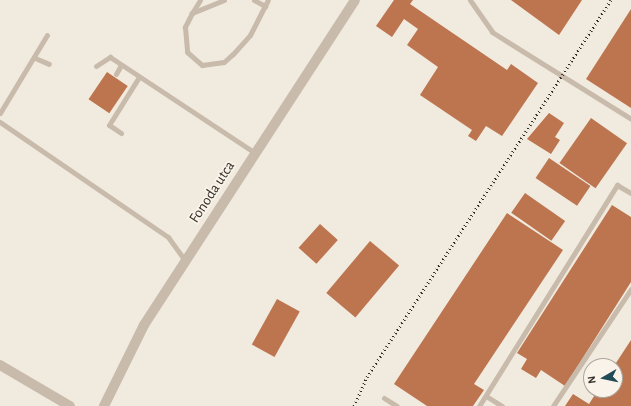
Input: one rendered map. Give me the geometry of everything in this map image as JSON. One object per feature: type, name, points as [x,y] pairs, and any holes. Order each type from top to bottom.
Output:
[{"type":"street","name":"Fonoda utca","points":[[104,406],[132,346],[185,260],[355,0]]},
{"type":"street","points":[[0,365],[70,406]]},
{"type":"lane","points":[[200,0],[192,13],[183,36],[187,52],[193,60],[213,66],[233,54],[250,36],[268,0]]},
{"type":"lane","points":[[192,13],[224,0]]},
{"type":"lane","points":[[254,0],[265,6]]},
{"type":"lane","points":[[470,0],[492,32],[631,119]]},
{"type":"lane","points":[[0,113],[35,58],[47,35]]},
{"type":"lane","points":[[96,66],[110,57],[255,153]]},
{"type":"lane","points":[[35,58],[49,64]]},
{"type":"lane","points":[[116,74],[121,65]]},
{"type":"lane","points":[[121,133],[109,125],[139,77]]},
{"type":"lane","points":[[0,122],[168,237],[185,260]]},
{"type":"lane","points":[[479,406],[617,185],[631,193]]},
{"type":"lane","points":[[553,406],[631,289]]},
{"type":"lane","points":[[486,396],[502,406]]},
{"type":"lane","points":[[384,398],[397,406]]},
{"type":"building","points":[[394,0],[413,0],[410,4],[507,70],[511,64],[538,83],[502,136],[486,126],[476,141],[468,136],[472,130],[420,95],[438,67],[407,45],[418,29],[404,19],[392,37],[376,26]]},
{"type":"building","points":[[511,0],[582,0],[559,35]]},
{"type":"building","points":[[631,9],[631,108],[586,79]]},
{"type":"building","points":[[107,72],[128,86],[109,113],[89,99]]},
{"type":"building","points":[[549,113],[564,123],[555,137],[560,140],[551,154],[527,139]]},
{"type":"building","points":[[591,118],[627,143],[595,188],[559,163]]},
{"type":"building","points":[[549,158],[590,186],[577,206],[536,178]]},
{"type":"building","points":[[525,193],[565,221],[551,241],[511,213]]},
{"type":"building","points":[[612,205],[631,217],[631,282],[565,386],[541,370],[536,378],[521,369],[527,359],[517,353]]},
{"type":"building","points":[[507,213],[563,250],[474,384],[484,390],[473,406],[427,406],[394,384]]},
{"type":"building","points":[[320,224],[338,240],[316,264],[299,248]]},
{"type":"building","points":[[370,241],[399,265],[355,318],[326,293]]},
{"type":"building","points":[[277,299],[300,312],[275,357],[252,344]]},
{"type":"building","points":[[631,340],[631,406],[565,406],[573,394],[589,404],[593,398],[623,398],[623,358],[619,358]]},
{"type":"railway","points":[[354,406],[367,377],[611,0]]}]
